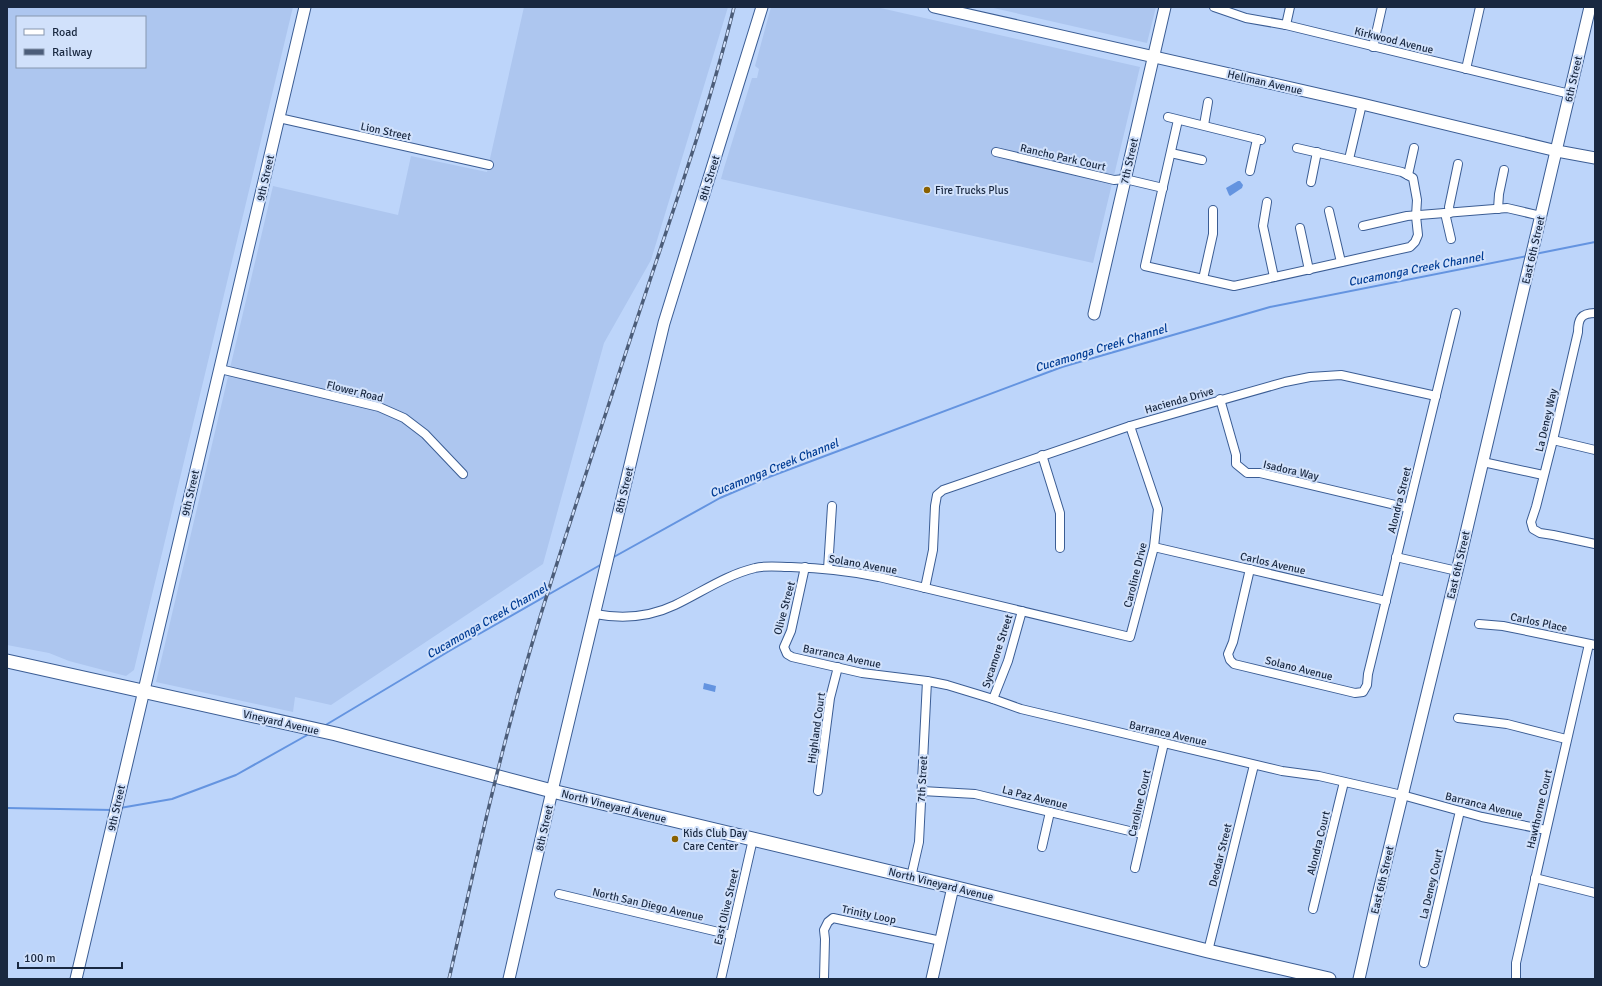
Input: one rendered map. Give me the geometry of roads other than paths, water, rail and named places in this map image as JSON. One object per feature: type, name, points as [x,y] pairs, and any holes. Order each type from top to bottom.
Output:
[{"type":"main road","name":"Vineyard Avenue","points":[[7,661],[336,734],[552,791]]},
{"type":"main road","name":"North Vineyard Avenue","points":[[552,791],[953,887],[1208,951],[1329,979]]},
{"type":"street","name":"9th Street","points":[[76,979],[305,7]]},
{"type":"street","name":"8th Street","points":[[509,979],[552,791],[664,323],[762,7]]},
{"type":"street","name":"Hellman Avenue","points":[[934,7],[1362,104],[1557,151],[1595,158]]},
{"type":"street","name":"7th Street","points":[[1094,314],[1165,7]]},
{"type":"street","name":"Kirkwood Avenue","points":[[1214,7],[1246,18],[1286,25],[1570,94]]},
{"type":"street","points":[[1286,25],[1290,7]]},
{"type":"street","points":[[1372,47],[1382,7]]},
{"type":"street","points":[[1466,69],[1480,7]]},
{"type":"street","name":"6th Street","points":[[1557,151],[1591,14]]},
{"type":"street","points":[[1204,125],[1208,102]]},
{"type":"street","points":[[1350,159],[1362,104]]},
{"type":"street","points":[[1168,117],[1259,139],[1250,171]]},
{"type":"street","name":"Lion Street","points":[[279,118],[489,165]]},
{"type":"street","points":[[1178,120],[1145,266],[1234,286],[1410,247],[1416,242],[1418,236],[1413,178],[1402,172],[1297,148]]},
{"type":"street","points":[[1408,175],[1414,148]]},
{"type":"street","name":"East 6th Street","points":[[1359,979],[1483,462],[1534,240],[1557,151]]},
{"type":"street","name":"Rancho Park Court","points":[[996,152],[1114,180],[1125,179],[1163,188]]},
{"type":"street","points":[[1310,182],[1317,152]]},
{"type":"street","points":[[1171,153],[1202,160]]},
{"type":"street","points":[[1451,239],[1447,213],[1458,164]]},
{"type":"street","points":[[1498,209],[1499,194],[1504,170]]},
{"type":"street","points":[[1267,202],[1263,226],[1274,277]]},
{"type":"street","points":[[1363,226],[1407,216],[1507,208],[1541,216]]},
{"type":"street","points":[[1203,279],[1213,234],[1213,210]]},
{"type":"street","points":[[1329,211],[1341,262]]},
{"type":"street","points":[[1300,228],[1308,270]]},
{"type":"street","name":"Alondra Street","points":[[1363,692],[1367,685],[1368,674],[1456,313]]},
{"type":"street","name":"La Deney Way","points":[[1595,313],[1589,313],[1582,316],[1578,322],[1578,332],[1553,440],[1531,522],[1533,529],[1540,533],[1595,544]]},
{"type":"street","name":"Flower Road","points":[[220,369],[378,407],[404,418],[425,434],[463,474]]},
{"type":"street","name":"Hacienda Drive","points":[[925,588],[933,550],[935,506],[937,495],[942,490],[1130,426],[1291,380],[1341,375],[1436,396]]},
{"type":"street","name":"Isadora Way","points":[[1220,400],[1236,455],[1236,464],[1247,473],[1260,474],[1408,508]]},
{"type":"street","name":"Caroline Drive","points":[[1130,426],[1158,509],[1154,548],[1130,637]]},
{"type":"street","points":[[1553,440],[1595,450]]},
{"type":"street","points":[[1042,455],[1060,513],[1060,548]]},
{"type":"street","points":[[1483,462],[1543,475]]},
{"type":"street","points":[[828,569],[832,506]]},
{"type":"street","name":"Carlos Avenue","points":[[1154,548],[1386,601]]},
{"type":"street","points":[[1396,557],[1457,571]]},
{"type":"street","name":"Solano Avenue","points":[[595,614],[629,617],[655,612],[674,606],[740,572],[757,568],[805,567],[879,577],[1130,637]]},
{"type":"street","name":"Olive Street","points":[[787,654],[784,647],[791,631],[805,567]]},
{"type":"street","name":"Solano Avenue","points":[[1250,569],[1233,642],[1228,654],[1230,660],[1234,664],[1355,693],[1363,692]]},
{"type":"street","name":"Sycamore Street","points":[[993,698],[1008,661],[1022,611]]},
{"type":"street","name":"Carlos Place","points":[[1479,624],[1503,626],[1592,644]]},
{"type":"street","name":"Hawthorne Court","points":[[1516,979],[1516,963],[1566,739],[1592,644]]},
{"type":"street","name":"Barranca Avenue","points":[[787,654],[792,657],[862,673],[927,681],[966,690],[993,698],[1021,709],[1254,765],[1282,771],[1320,776],[1402,795],[1482,817],[1546,830]]},
{"type":"street","name":"Highland Court","points":[[818,792],[830,698],[838,668]]},
{"type":"street","name":"7th Street","points":[[911,877],[919,842],[927,681]]},
{"type":"street","points":[[1458,718],[1507,724],[1566,739]]},
{"type":"street","name":"Caroline Court","points":[[1135,868],[1164,743]]},
{"type":"street","name":"Deodar Street","points":[[1208,951],[1254,765]]},
{"type":"street","name":"Alondra Court","points":[[1313,909],[1344,782]]},
{"type":"street","name":"La Paz Avenue","points":[[922,791],[975,794],[1142,834]]},
{"type":"street","name":"La Deney Court","points":[[1424,963],[1460,811]]},
{"type":"street","points":[[1042,847],[1050,812]]},
{"type":"street","name":"East Olive Street","points":[[721,979],[753,839]]},
{"type":"street","points":[[1535,878],[1595,893]]},
{"type":"street","points":[[932,979],[953,887]]},
{"type":"street","name":"North San Diego Avenue","points":[[559,894],[731,935]]},
{"type":"street","name":"Trinity Loop","points":[[824,979],[824,930],[828,922],[833,918],[941,941]]},
{"type":"water","points":[[1240,181],[1243,185],[1242,188],[1230,196],[1226,188]]},
{"type":"water","points":[[704,683],[716,686],[715,692],[703,689]]},
{"type":"waterway","name":"Cucamonga Creek Channel","points":[[1535,254],[1595,242]]},
{"type":"waterway","name":"Cucamonga Creek Channel","points":[[612,558],[720,498],[769,477],[1062,367],[1270,307],[1527,256]]},
{"type":"waterway","name":"Cucamonga Creek Channel","points":[[324,726],[451,650],[602,564]]},
{"type":"waterway","name":"Cucamonga Creek Channel","points":[[120,808],[172,799],[236,775],[309,734]]},
{"type":"waterway","name":"Cucamonga Creek Channel","points":[[7,808],[112,810]]},
{"type":"railway","points":[[449,979],[492,795],[515,704],[541,614],[694,149],[734,7]]},
{"type":"place","name":"Fire Trucks Plus","points":[[927,190]]},
{"type":"place","name":"Kids Club Day Care Center","points":[[675,839]]}]
